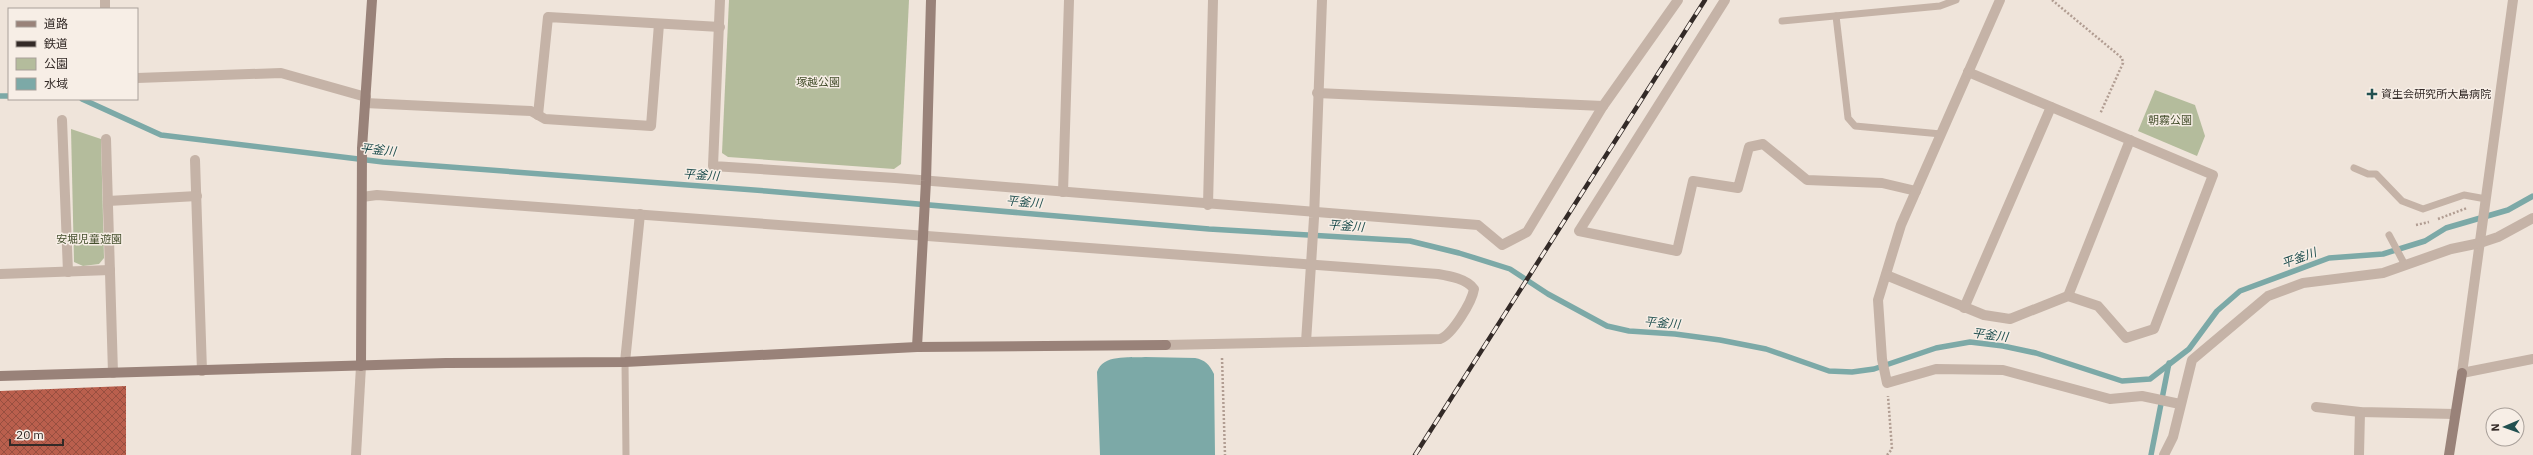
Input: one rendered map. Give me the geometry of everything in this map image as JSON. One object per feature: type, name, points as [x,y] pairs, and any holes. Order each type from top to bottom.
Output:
[{"type":"street","points":[[356,455],[361,366],[362,148],[372,0]]},
{"type":"street","points":[[720,0],[713,166],[925,186],[1063,192],[1314,215],[1478,225],[1502,246],[1527,232],[1603,106],[1678,0]]},
{"type":"street","points":[[917,347],[925,186],[931,0]]},
{"type":"street","points":[[1063,192],[1069,0]]},
{"type":"street","points":[[1208,205],[1213,0]]},
{"type":"street","points":[[1306,342],[1314,215],[1317,93],[1322,0]]},
{"type":"street","points":[[1725,0],[1579,231],[1677,251],[1693,181],[1738,188],[1749,147],[1763,144],[1807,180],[1882,183],[1916,191]]},
{"type":"street","points":[[2000,0],[1901,225],[1878,300],[1882,359],[1887,380],[1936,369],[2003,370],[2110,399],[2142,396],[2180,404]]},
{"type":"street","points":[[2449,455],[2462,373],[2513,0]]},
{"type":"street","points":[[538,115],[548,17],[720,27]]},
{"type":"street","points":[[138,78],[280,73],[366,100],[531,111],[545,119],[651,126],[659,24]]},
{"type":"street","points":[[1886,275],[1984,315],[2010,319],[2068,296],[2098,306],[2126,338],[2154,329],[2213,175],[1968,72]]},
{"type":"street","points":[[1317,93],[1603,106]]},
{"type":"street","points":[[1964,308],[2051,107]]},
{"type":"street","points":[[62,120],[68,272]]},
{"type":"street","points":[[106,139],[113,373]]},
{"type":"street","points":[[2068,296],[2130,140]]},
{"type":"street","points":[[195,160],[202,371]]},
{"type":"street","points":[[0,376],[446,363],[625,362],[917,347],[1166,345],[1440,339],[1451,332],[1471,299],[1474,289],[1471,285],[1449,275],[923,230],[640,214],[377,195],[362,197]]},
{"type":"street","points":[[108,201],[197,196]]},
{"type":"street","points":[[625,362],[640,214]]},
{"type":"street","points":[[2164,455],[2173,436],[2192,360],[2268,296],[2303,283],[2383,273],[2404,263],[2498,237],[2533,218]]},
{"type":"street","points":[[0,274],[110,270]]},
{"type":"street","points":[[2462,373],[2533,358]]},
{"type":"street","points":[[2316,407],[2360,412],[2455,414]]},
{"type":"street","points":[[2359,455],[2360,412]]},
{"type":"lane","points":[[1782,20],[1940,6],[1956,0]]},
{"type":"lane","points":[[1836,16],[1848,118],[1855,126],[1941,134]]},
{"type":"lane","points":[[2354,168],[2368,174],[2376,174],[2402,201],[2423,209],[2464,195],[2486,199]]},
{"type":"lane","points":[[2390,237],[2404,263]]},
{"type":"lane","points":[[625,362],[626,455]]},
{"type":"path","points":[[2052,0],[2122,58],[2123,63],[2094,125]]},
{"type":"path","points":[[2416,225],[2463,210]]},
{"type":"path","points":[[1222,344],[1225,455]]},
{"type":"path","points":[[1887,380],[1892,449],[1887,455]]},
{"type":"green space","name":"塚越公園","points":[[729,0],[909,0],[901,164],[894,169],[728,157],[722,153]]},
{"type":"green space","name":"朝霧公園","points":[[2155,90],[2195,105],[2205,136],[2197,156],[2138,131]]},
{"type":"green space","name":"安堀児童遊園","points":[[71,129],[101,139],[104,258],[99,264],[83,266],[74,262]]},
{"type":"water","points":[[1124,357],[1195,358],[1204,361],[1210,368],[1214,374],[1215,455],[1100,455],[1097,372],[1100,366],[1110,360]]},
{"type":"building","points":[[126,386],[126,455],[0,455],[0,391]]},
{"type":"waterway","name":"平釜川","points":[[0,96],[8,96]]},
{"type":"waterway","name":"平釜川","points":[[84,100],[161,135],[383,162],[766,191],[1209,229],[1410,241],[1459,253],[1510,269],[1548,294],[1607,326],[1629,331],[1675,334],[1720,340],[1766,349],[1829,371],[1852,372],[1874,369],[1936,348],[1970,342],[2003,346],[2036,353],[2122,381],[2150,379],[2189,349],[2217,311],[2240,291],[2329,258],[2383,254],[2425,241],[2446,228],[2508,210],[2533,196]]},
{"type":"waterway","points":[[2151,455],[2169,363]]},
{"type":"railway","points":[[1415,455],[1705,0]]},
{"type":"place","name":"資生会研究所大島病院","points":[[2372,94]]}]
